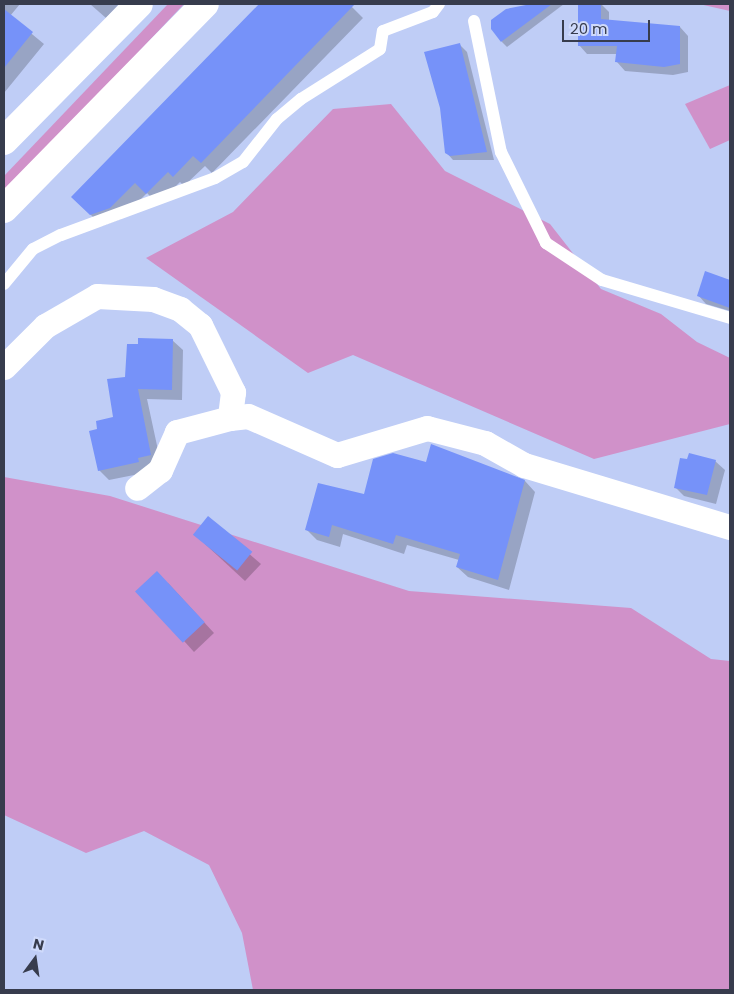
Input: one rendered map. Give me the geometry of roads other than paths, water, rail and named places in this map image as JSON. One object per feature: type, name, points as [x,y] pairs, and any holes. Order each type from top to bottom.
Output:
[{"type":"street","points":[[4,141],[139,4]]},
{"type":"street","points":[[4,209],[205,4]]},
{"type":"street","points":[[4,367],[45,326],[97,296],[152,299],[180,309],[200,324],[233,392],[230,418]]},
{"type":"street","points":[[137,488],[160,470],[177,432],[230,418],[248,416],[337,454],[427,428],[485,444],[524,465],[730,527]]},
{"type":"lane","points":[[4,284],[32,249],[54,238],[215,178],[243,162],[277,119],[301,99],[380,49],[383,32],[433,12],[440,4]]},
{"type":"lane","points":[[474,21],[501,152],[546,243],[602,280],[730,318]]}]
